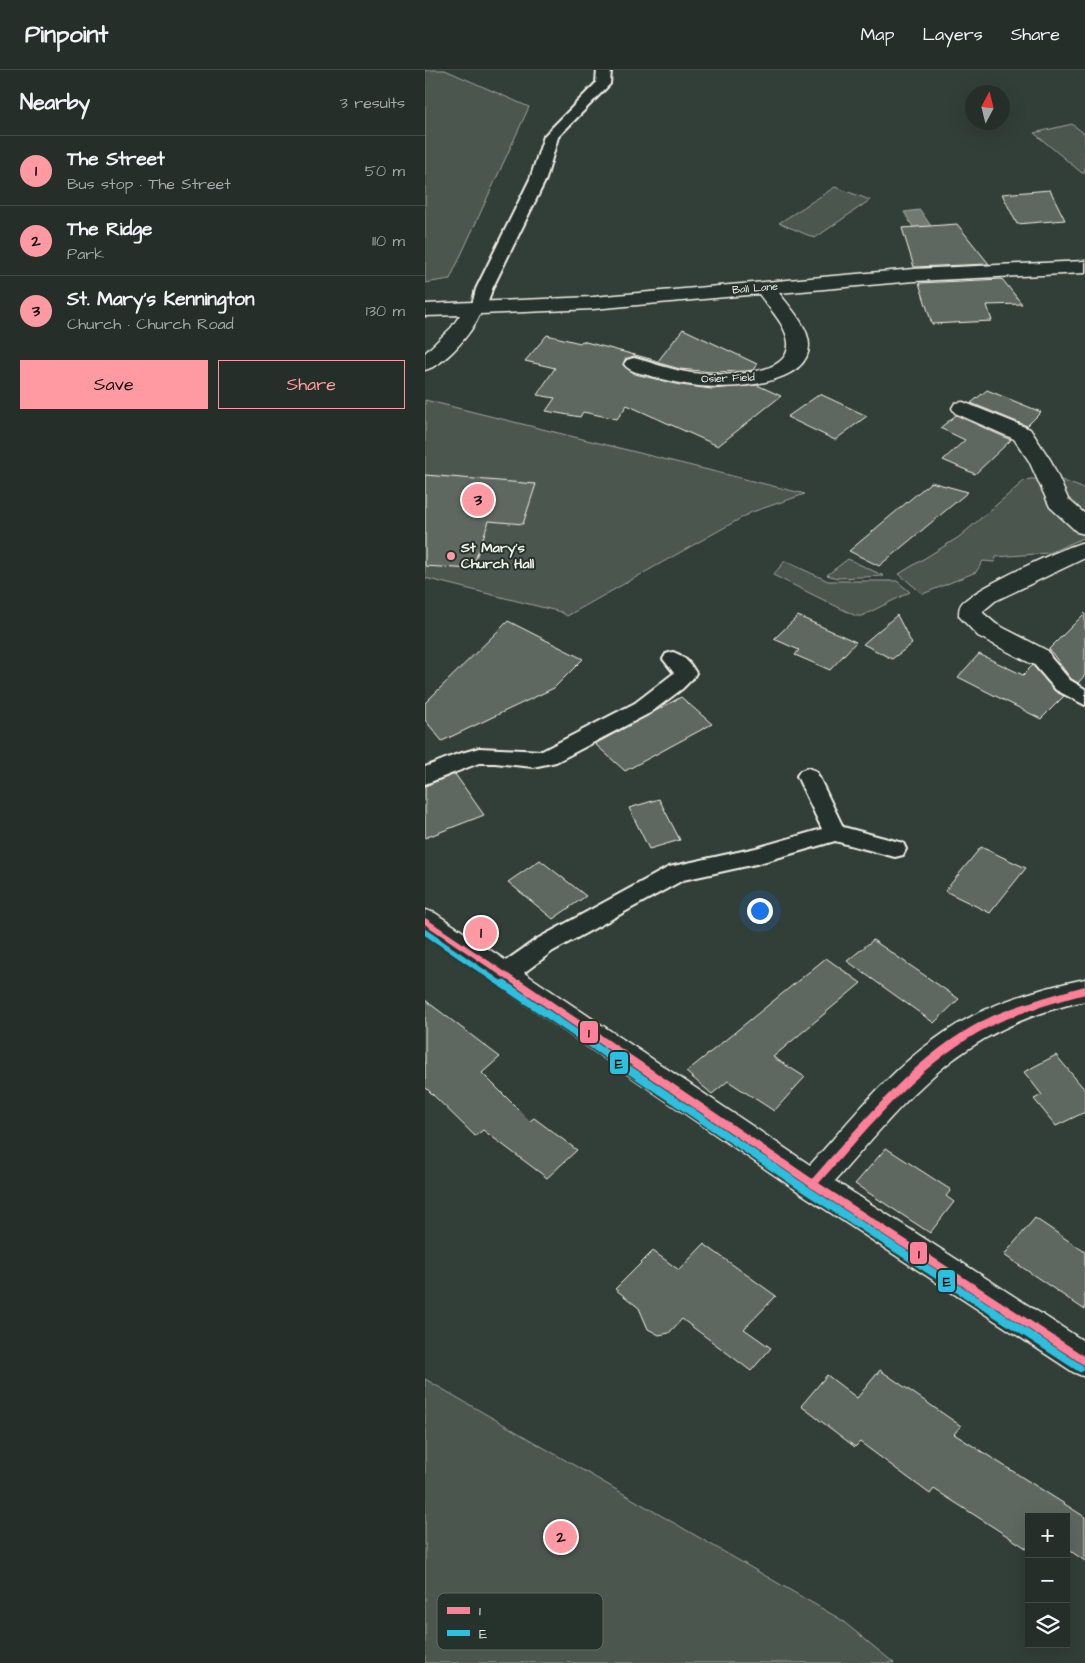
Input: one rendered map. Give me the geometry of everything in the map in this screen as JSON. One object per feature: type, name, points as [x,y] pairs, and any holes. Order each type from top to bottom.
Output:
[{"type":"street","name":"Ball Lane","points":[[425,310],[593,303],[764,287],[962,272],[1085,267]]},
{"type":"street","name":"Osier Field","points":[[635,387],[643,367],[693,379],[723,381],[767,375],[787,366],[798,354],[798,339],[764,287]]},
{"type":"street","points":[[425,364],[451,340],[475,309]]},
{"type":"street","points":[[963,408],[1022,434],[1040,461],[1058,502],[1085,527]]},
{"type":"street","points":[[1039,657],[987,630],[971,616],[971,608],[987,596],[1085,549]]},
{"type":"street","points":[[425,921],[813,1184],[1085,1361]]},
{"type":"street","points":[[813,1184],[917,1070],[952,1044],[981,1026],[1032,1004],[1085,990]]},
{"type":"lane","points":[[475,309],[538,179],[551,136],[603,84],[604,70]]},
{"type":"lane","points":[[1039,657],[1066,688],[1085,698]]},
{"type":"lane","points":[[425,776],[466,759],[480,756],[537,759],[548,757],[644,705],[673,686],[686,673],[673,659]]},
{"type":"lane","points":[[808,776],[835,833]]},
{"type":"lane","points":[[505,974],[545,945],[677,874],[756,856],[835,833],[895,849]]},
{"type":"shaded area","points":[[425,70],[445,70],[529,107],[450,279],[425,283]]},
{"type":"shaded area","points":[[1072,124],[1085,134],[1085,173],[1082,173],[1034,133]]},
{"type":"shaded area","points":[[835,187],[870,200],[815,238],[779,223]]},
{"type":"shaded area","points":[[920,210],[931,226],[914,229],[904,212]]},
{"type":"shaded area","points":[[425,400],[805,494],[752,512],[567,616],[561,612],[425,578]]},
{"type":"shaded area","points":[[1056,478],[1085,489],[1085,518],[1075,511]]},
{"type":"shaded area","points":[[1040,479],[1084,533],[1083,538],[1049,553],[996,557],[994,562],[983,561],[976,572],[923,594],[899,574],[959,537],[1024,481]]},
{"type":"shaded area","points":[[848,559],[884,576],[837,578],[827,575]]},
{"type":"shaded area","points":[[785,561],[828,581],[897,581],[910,592],[862,616],[856,616],[773,575]]},
{"type":"shaded area","points":[[425,1379],[840,1619],[894,1663],[425,1663]]},
{"type":"building","points":[[1050,190],[1065,220],[1017,224],[1002,194]]},
{"type":"building","points":[[957,224],[989,264],[914,267],[902,228]]},
{"type":"building","points":[[1002,279],[1022,304],[987,305],[992,321],[932,324],[919,283]]},
{"type":"building","points":[[683,329],[757,364],[753,370],[712,372],[680,369],[634,356],[625,359],[623,365],[635,374],[680,385],[712,389],[757,385],[781,396],[718,446],[627,405],[617,419],[583,412],[580,417],[546,411],[555,398],[537,395],[555,368],[525,361],[547,335],[580,343],[582,341],[658,361]]},
{"type":"building","points":[[987,390],[1041,412],[1027,426],[971,403]]},
{"type":"building","points":[[820,394],[867,416],[835,440],[787,417]]},
{"type":"building","points":[[956,415],[1011,440],[975,474],[943,460],[965,440],[940,428]]},
{"type":"building","points":[[425,475],[536,484],[523,524],[489,521],[472,569],[425,566]]},
{"type":"building","points":[[931,482],[968,492],[879,566],[849,551]]},
{"type":"building","points":[[1085,613],[1085,675],[1078,683],[1071,679],[1049,649]]},
{"type":"building","points":[[897,615],[912,644],[892,659],[863,644]]},
{"type":"building","points":[[798,616],[856,642],[830,670],[795,655],[799,650],[774,639]]},
{"type":"building","points":[[508,621],[583,659],[554,688],[442,741],[425,720],[425,703]]},
{"type":"building","points":[[979,654],[1023,675],[1033,665],[1055,691],[1064,696],[1041,719],[958,677]]},
{"type":"building","points":[[681,697],[712,724],[625,771],[595,744]]},
{"type":"building","points":[[455,774],[484,815],[425,838],[425,786]]},
{"type":"building","points":[[659,799],[680,840],[649,849],[629,808]]},
{"type":"building","points":[[981,847],[1026,868],[990,913],[945,891]]},
{"type":"building","points":[[540,860],[586,896],[553,919],[508,882]]},
{"type":"building","points":[[873,940],[959,999],[934,1023],[847,961]]},
{"type":"building","points":[[826,958],[861,983],[773,1057],[805,1077],[774,1111],[728,1081],[712,1094],[686,1072]]},
{"type":"building","points":[[425,1000],[500,1057],[482,1073],[530,1121],[534,1118],[577,1150],[547,1178],[483,1130],[475,1136],[425,1087]]},
{"type":"building","points":[[1056,1055],[1085,1090],[1085,1112],[1056,1126],[1034,1099],[1042,1095],[1024,1072]]},
{"type":"building","points":[[886,1148],[951,1190],[946,1196],[954,1202],[930,1233],[855,1184]]},
{"type":"building","points":[[1035,1218],[1085,1252],[1085,1310],[1004,1255]]},
{"type":"building","points":[[704,1244],[776,1296],[744,1329],[771,1348],[751,1371],[682,1319],[669,1333],[659,1335],[648,1329],[639,1308],[615,1289],[653,1251],[679,1270]]},
{"type":"building","points":[[880,1370],[961,1426],[954,1434],[1085,1517],[1085,1561],[1070,1551],[1070,1513],[1025,1513],[1025,1547],[934,1489],[930,1494],[860,1442],[855,1447],[801,1406],[827,1375],[857,1398]]},
{"type":"transit line","name":"1","points":[[425,921],[813,1184],[1085,1361]]},
{"type":"transit line","name":"E","points":[[425,932],[808,1191],[1080,1368]]},
{"type":"transit line","name":"1","points":[[813,1184],[901,1087],[930,1061],[962,1038],[997,1019],[1038,1003],[1085,990]]},
{"type":"place","name":"St. Mary's Kennington","points":[[478,500]]},
{"type":"place","name":"St Mary's Church Hall","points":[[451,556]]},
{"type":"place","name":"The Street","points":[[481,933]]},
{"type":"place","name":"The Ridge","points":[[561,1537]]}]
